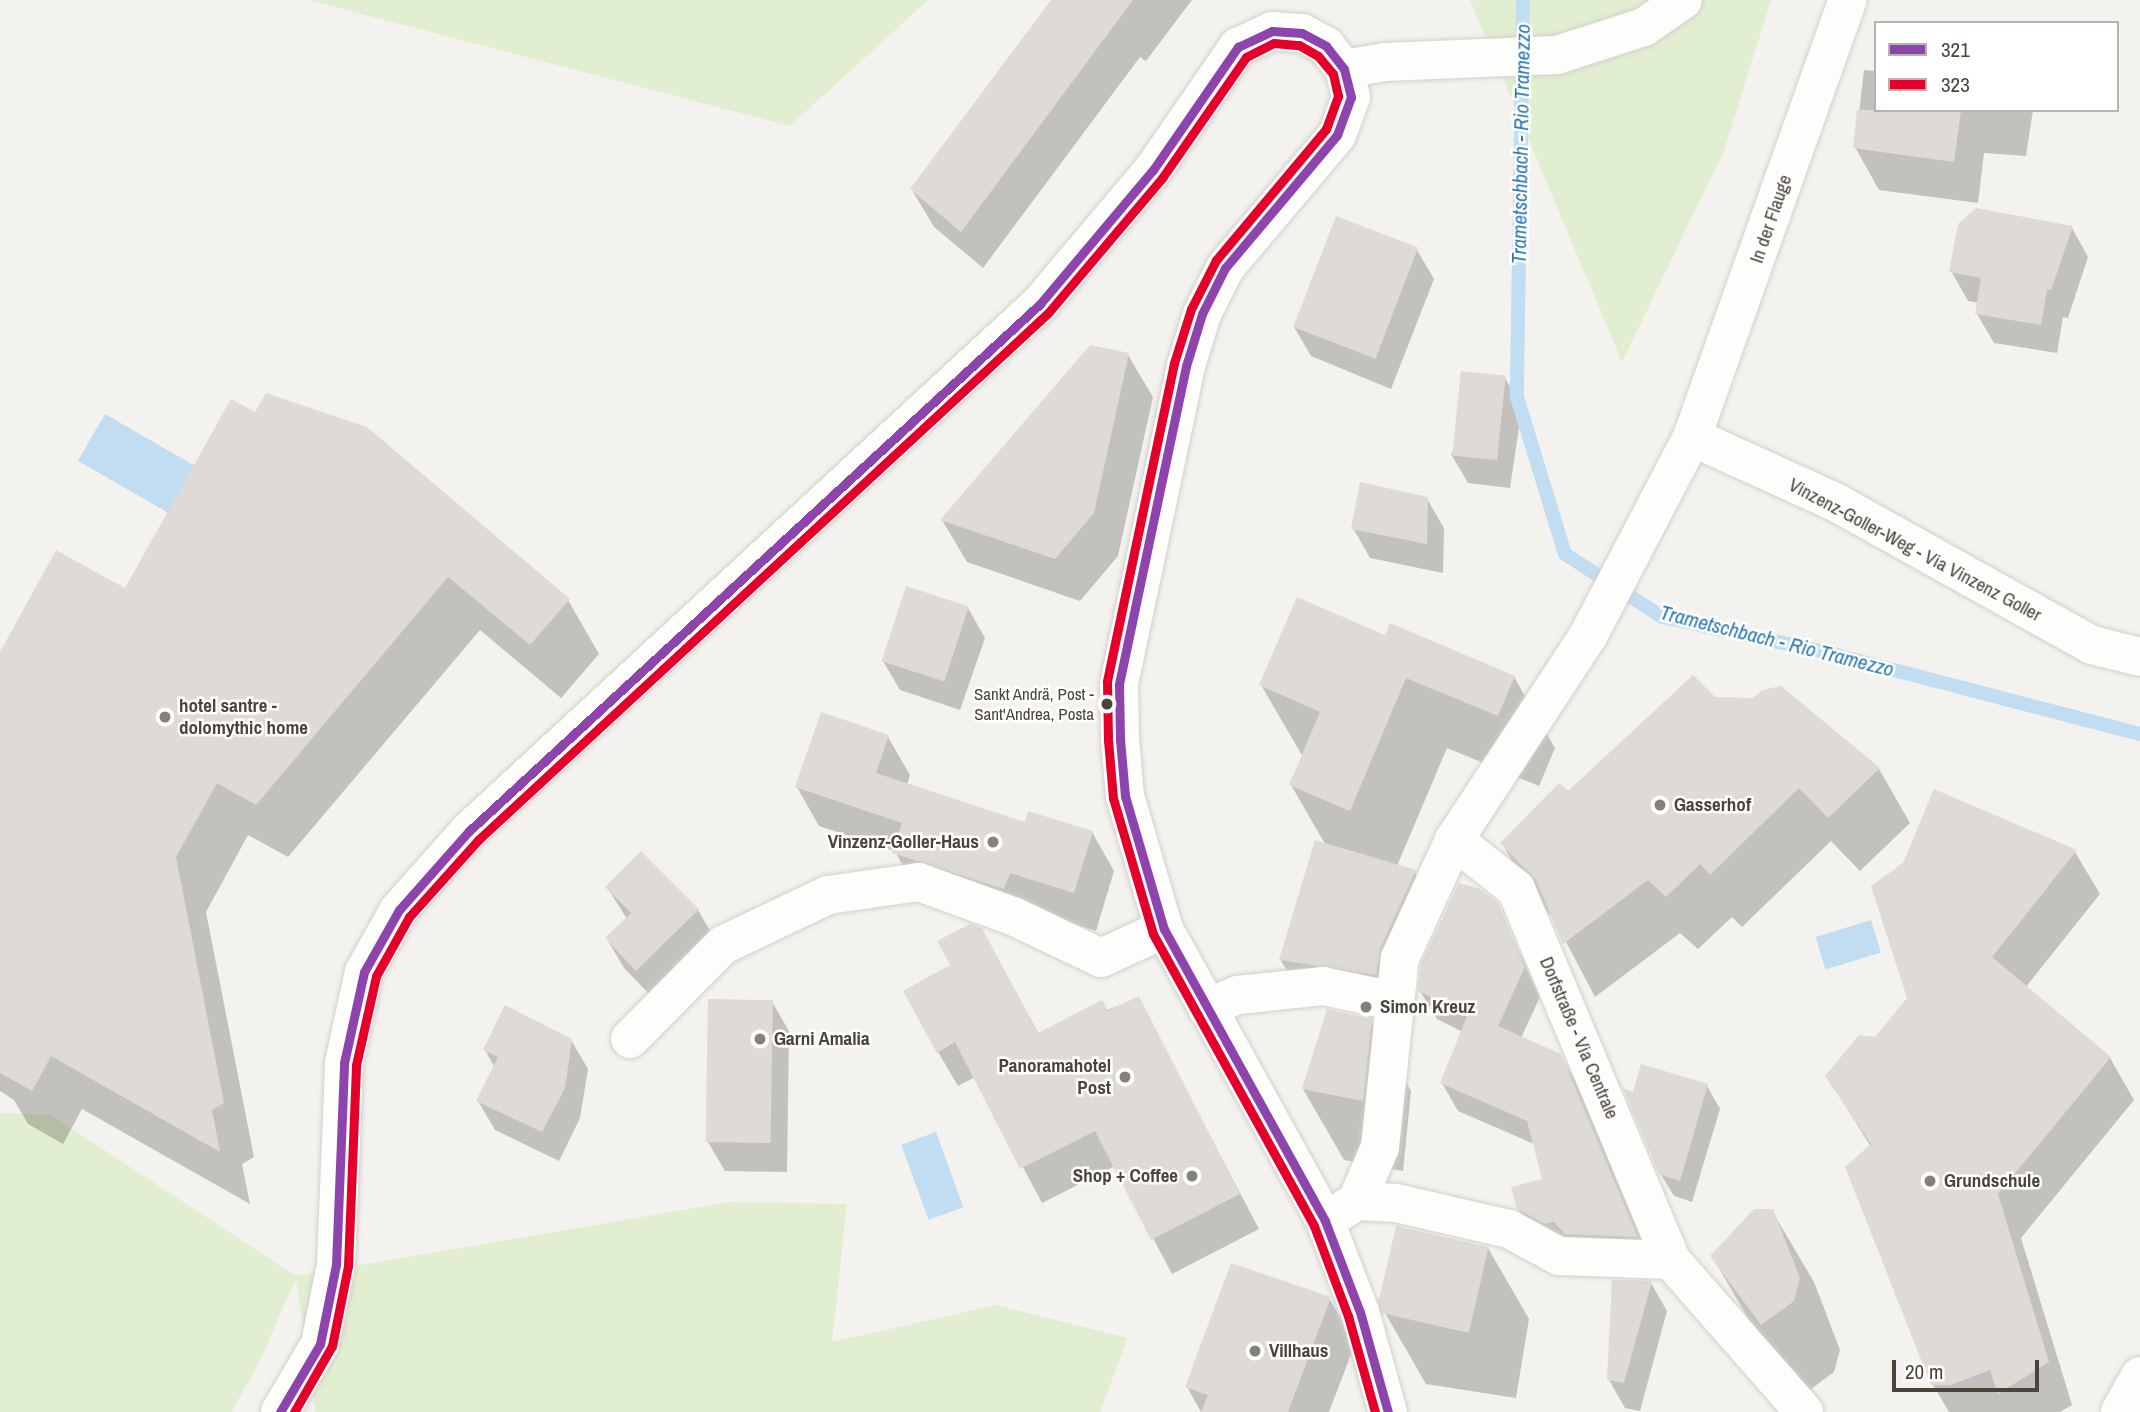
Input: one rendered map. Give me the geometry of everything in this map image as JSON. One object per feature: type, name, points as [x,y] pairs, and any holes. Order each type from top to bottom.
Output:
[{"type":"street","points":[[279,1412],[320,1344],[335,1265],[344,1063],[364,972],[399,910],[469,831],[1040,304],[1153,170],[1238,47],[1272,31],[1302,33],[1355,67],[1557,55],[1644,27],[1683,0]]},
{"type":"street","name":"In der Flauge","points":[[1692,437],[1848,0]]},
{"type":"street","points":[[1355,67],[1351,97],[1338,135],[1225,268],[1202,314],[1155,509],[1119,685],[1120,739],[1125,796],[1164,929],[1325,1222],[1360,1312],[1388,1412]]},
{"type":"street","points":[[1325,1222],[1357,1201],[1380,1147],[1400,958],[1454,840],[1588,636],[1692,437]]},
{"type":"street","name":"Vinzenz-Goller-Weg - Via Vinzenz Goller","points":[[1692,437],[1835,502],[2092,645],[2140,656]]},
{"type":"street","name":"Dorfstraße - Via Centrale","points":[[1454,840],[1517,889],[1671,1260],[1804,1412]]},
{"type":"street","points":[[630,1039],[723,945],[828,895],[919,882],[1015,917],[1101,958],[1164,929]]},
{"type":"street","points":[[1207,1009],[1238,995],[1323,986],[1394,1001]]},
{"type":"street","points":[[1357,1201],[1396,1203],[1509,1229],[1559,1256],[1671,1260]]},
{"type":"street","points":[[2120,1412],[2140,1376]]},
{"type":"green space","points":[[308,0],[928,0],[790,126]]},
{"type":"green space","points":[[1470,0],[1771,0],[1724,151],[1622,362]]},
{"type":"green space","points":[[0,1113],[51,1115],[296,1276],[730,1202],[847,1204],[832,1342],[996,1305],[1128,1338],[1100,1412],[315,1412],[296,1278],[259,1363],[231,1412],[0,1412]]},
{"type":"water","points":[[105,414],[213,476],[186,523],[78,461]]},
{"type":"water","points":[[1871,920],[1881,953],[1825,969],[1816,937]]},
{"type":"water","points":[[936,1132],[963,1207],[929,1220],[901,1145]]},
{"type":"building","points":[[1051,0],[1133,0],[961,232],[910,189]]},
{"type":"building","points":[[1857,110],[1961,112],[1954,162],[1853,148]]},
{"type":"building","points":[[1976,208],[2073,226],[2051,290],[2047,289],[2041,325],[1975,314],[1981,278],[1949,272],[1958,224]]},
{"type":"building","points":[[1336,216],[1418,248],[1376,359],[1293,327]]},
{"type":"building","points":[[1090,345],[1129,353],[1094,513],[1055,559],[940,520]]},
{"type":"building","points":[[1461,371],[1506,376],[1497,460],[1452,456]]},
{"type":"building","name":"hotel santre - dolomythic home","points":[[266,393],[367,427],[570,599],[530,645],[448,577],[256,805],[217,783],[176,857],[224,1103],[212,1110],[220,1152],[51,1056],[32,1091],[0,1073],[0,652],[56,550],[125,588],[231,399],[255,412]]},
{"type":"building","points":[[1360,482],[1428,497],[1427,544],[1351,529]]},
{"type":"building","points":[[906,586],[969,606],[944,682],[882,661]]},
{"type":"building","points":[[1297,597],[1385,635],[1390,623],[1515,676],[1498,716],[1406,678],[1350,811],[1289,785],[1320,712],[1259,685]]},
{"type":"building","name":"Gasserhof","points":[[1693,675],[1715,697],[1753,698],[1762,690],[1781,686],[1880,768],[1828,818],[1799,788],[1710,875],[1700,864],[1666,897],[1648,880],[1563,944],[1536,880],[1500,843],[1559,783],[1568,791]]},
{"type":"building","name":"Vinzenz-Goller-Haus","points":[[821,712],[889,735],[876,773],[1025,822],[1028,811],[1093,831],[1074,893],[1010,873],[1004,889],[892,853],[902,823],[795,787]]},
{"type":"building","points":[[1934,789],[2077,850],[1992,957],[2111,1057],[1998,1194],[2049,1362],[1998,1394],[1990,1370],[1951,1385],[1931,1385],[1845,1167],[1871,1144],[1825,1076],[1859,1035],[1875,1037],[1907,998],[1871,886],[1903,863]]},
{"type":"building","points":[[1315,840],[1416,870],[1380,949],[1376,975],[1279,960]]},
{"type":"building","points":[[641,851],[699,909],[636,971],[605,938],[631,913],[605,887]]},
{"type":"building","points":[[1459,883],[1480,889],[1498,903],[1525,967],[1498,1026],[1561,1054],[1638,1237],[1565,1234],[1554,1222],[1545,1224],[1517,1209],[1511,1187],[1542,1179],[1527,1121],[1440,1083],[1468,1014],[1418,991],[1421,964]]},
{"type":"building","points":[[970,924],[982,928],[1038,1033],[1102,1000],[1108,1011],[1139,996],[1240,1194],[1151,1240],[1095,1131],[1020,1169],[955,1042],[937,1053],[903,991],[950,965],[937,941]]},
{"type":"building","points":[[708,999],[773,1000],[770,1143],[706,1142]]},
{"type":"building","points":[[505,1005],[572,1039],[565,1088],[542,1132],[476,1101],[498,1057],[483,1050]]},
{"type":"building","points":[[1327,1009],[1372,1019],[1363,1101],[1302,1089]]},
{"type":"building","points":[[1641,1064],[1708,1084],[1680,1181],[1659,1174],[1623,1088],[1633,1092]]},
{"type":"building","points":[[1754,1209],[1773,1209],[1800,1278],[1794,1301],[1761,1325],[1710,1256]]},
{"type":"building","points":[[1396,1226],[1489,1247],[1469,1333],[1376,1312]]},
{"type":"building","name":"Villhaus","points":[[1231,1263],[1331,1297],[1288,1412],[1201,1412],[1208,1395],[1185,1387]]},
{"type":"building","points":[[1612,1280],[1652,1281],[1624,1383],[1607,1380]]},
{"type":"waterway","name":"Trametschbach - Rio Tramezzo","points":[[1523,0],[1517,397],[1565,554],[1662,617],[1825,652],[2140,734]]},
{"type":"transit line","name":"321","points":[[280,1412],[320,1344],[336,1265],[344,1063],[364,972],[399,910],[469,831],[1040,304],[1153,170],[1238,47],[1272,31],[1302,33],[1326,46],[1344,69],[1351,97],[1337,135],[1225,268],[1202,314],[1186,366],[1119,685],[1120,739],[1125,796],[1164,929],[1325,1221],[1360,1312],[1388,1412]]},
{"type":"transit line","name":"323","points":[[294,1412],[332,1346],[348,1266],[356,1065],[376,976],[409,917],[478,840],[1048,313],[1162,178],[1246,57],[1274,43],[1299,45],[1318,56],[1333,74],[1338,96],[1326,129],[1216,260],[1191,309],[1174,363],[1107,682],[1108,740],[1113,798],[1153,934],[1314,1226],[1348,1316],[1375,1412]]},
{"type":"place","name":"Sankt Andrä, Post - Sant'Andrea, Posta","points":[[1107,704]]},
{"type":"place","name":"hotel santre - dolomythic home","points":[[165,717]]},
{"type":"place","name":"Gasserhof","points":[[1660,805]]},
{"type":"place","name":"Vinzenz-Goller-Haus","points":[[993,842]]},
{"type":"place","name":"Simon Kreuz","points":[[1366,1007]]},
{"type":"place","name":"Garni Amalia","points":[[760,1039]]},
{"type":"place","name":"Panoramahotel Post","points":[[1125,1077]]},
{"type":"place","name":"Shop + Coffee","points":[[1192,1176]]},
{"type":"place","name":"Grundschule","points":[[1930,1181]]},
{"type":"place","name":"Villhaus","points":[[1255,1351]]}]
